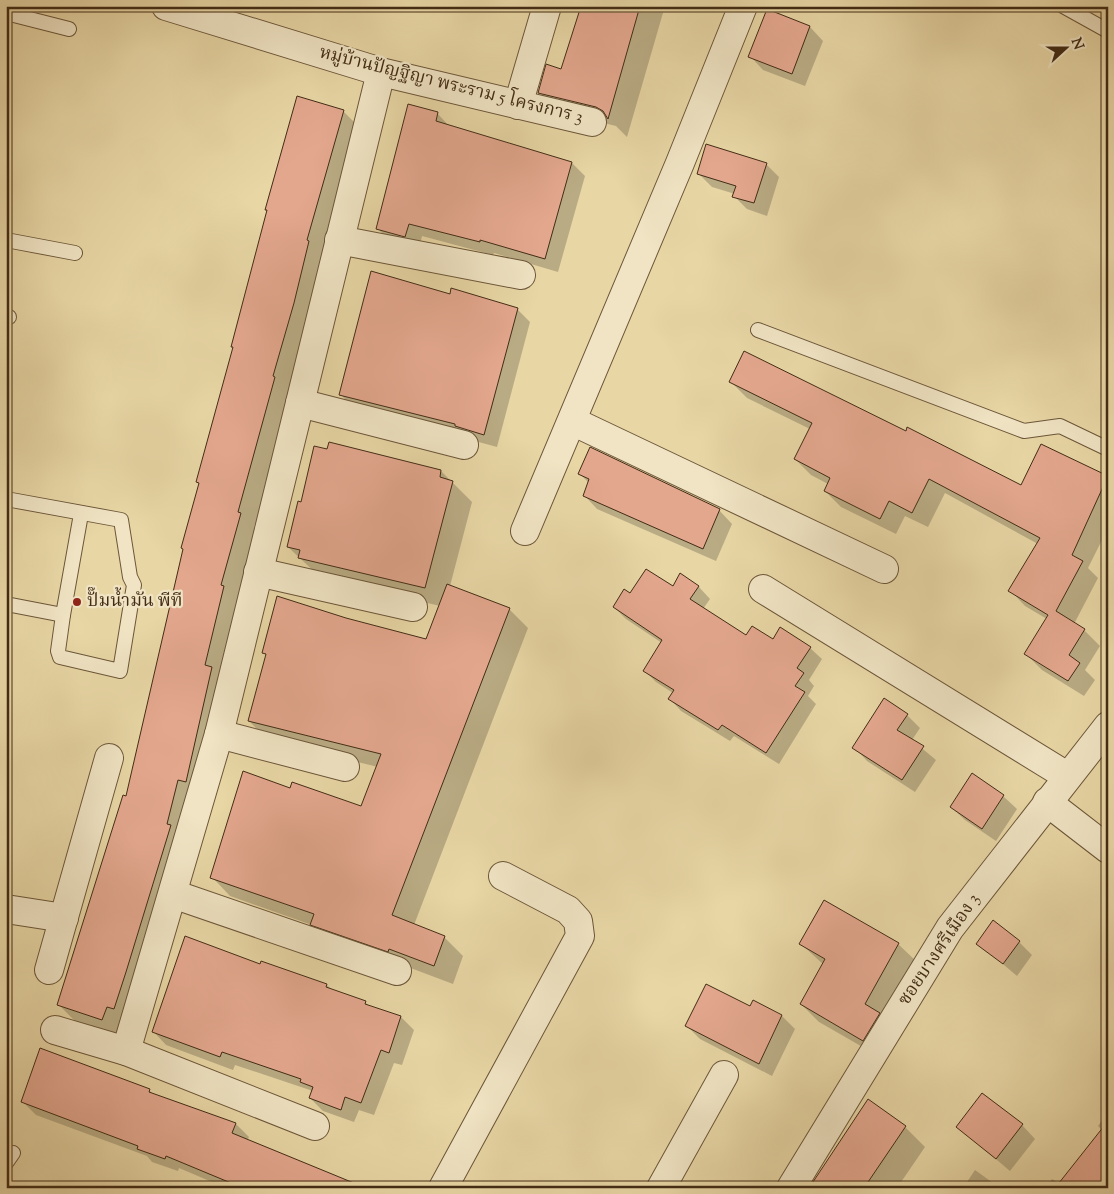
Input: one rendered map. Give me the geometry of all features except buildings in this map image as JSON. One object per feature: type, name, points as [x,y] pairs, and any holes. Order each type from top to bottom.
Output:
[{"type":"street","name":"หมู่บ้านปัญฐิญา พระราม 5 โครงการ 3","points":[[166,6],[381,72],[592,122]]},
{"type":"street","points":[[518,105],[547,6]]},
{"type":"street","points":[[525,531],[743,6]]},
{"type":"street","points":[[126,1051],[218,734],[381,72]]},
{"type":"street","points":[[339,240],[521,275]]},
{"type":"street","points":[[300,403],[464,445]]},
{"type":"street","points":[[572,421],[884,569]]},
{"type":"street","points":[[258,572],[413,607]]},
{"type":"street","points":[[763,588],[1067,776]]},
{"type":"street","name":"ซอยบางศรีเมือง 3","points":[[791,1188],[950,928],[1108,726]]},
{"type":"street","points":[[218,734],[345,767]]},
{"type":"street","points":[[49,970],[109,758]]},
{"type":"street","points":[[1047,802],[1108,849]]},
{"type":"street","points":[[443,1188],[580,936],[578,922],[568,910],[503,876]]},
{"type":"street","points":[[173,894],[397,971]]},
{"type":"street","points":[[6,909],[64,918]]},
{"type":"street","points":[[55,1030],[126,1051],[315,1126]]},
{"type":"street","points":[[661,1188],[724,1075]]},
{"type":"lane","points":[[1063,6],[1108,31]]},
{"type":"lane","points":[[6,14],[69,29]]},
{"type":"lane","points":[[6,240],[75,252]]},
{"type":"lane","points":[[758,330],[1024,431],[1060,426],[1108,449]]},
{"type":"lane","points":[[6,499],[121,520],[130,577],[134,585],[120,671],[60,657],[58,651],[81,514]]},
{"type":"lane","points":[[6,604],[63,615]]},
{"type":"place","name":"ปั๊มน้ำมัน พีที","points":[[77,602]]}]
